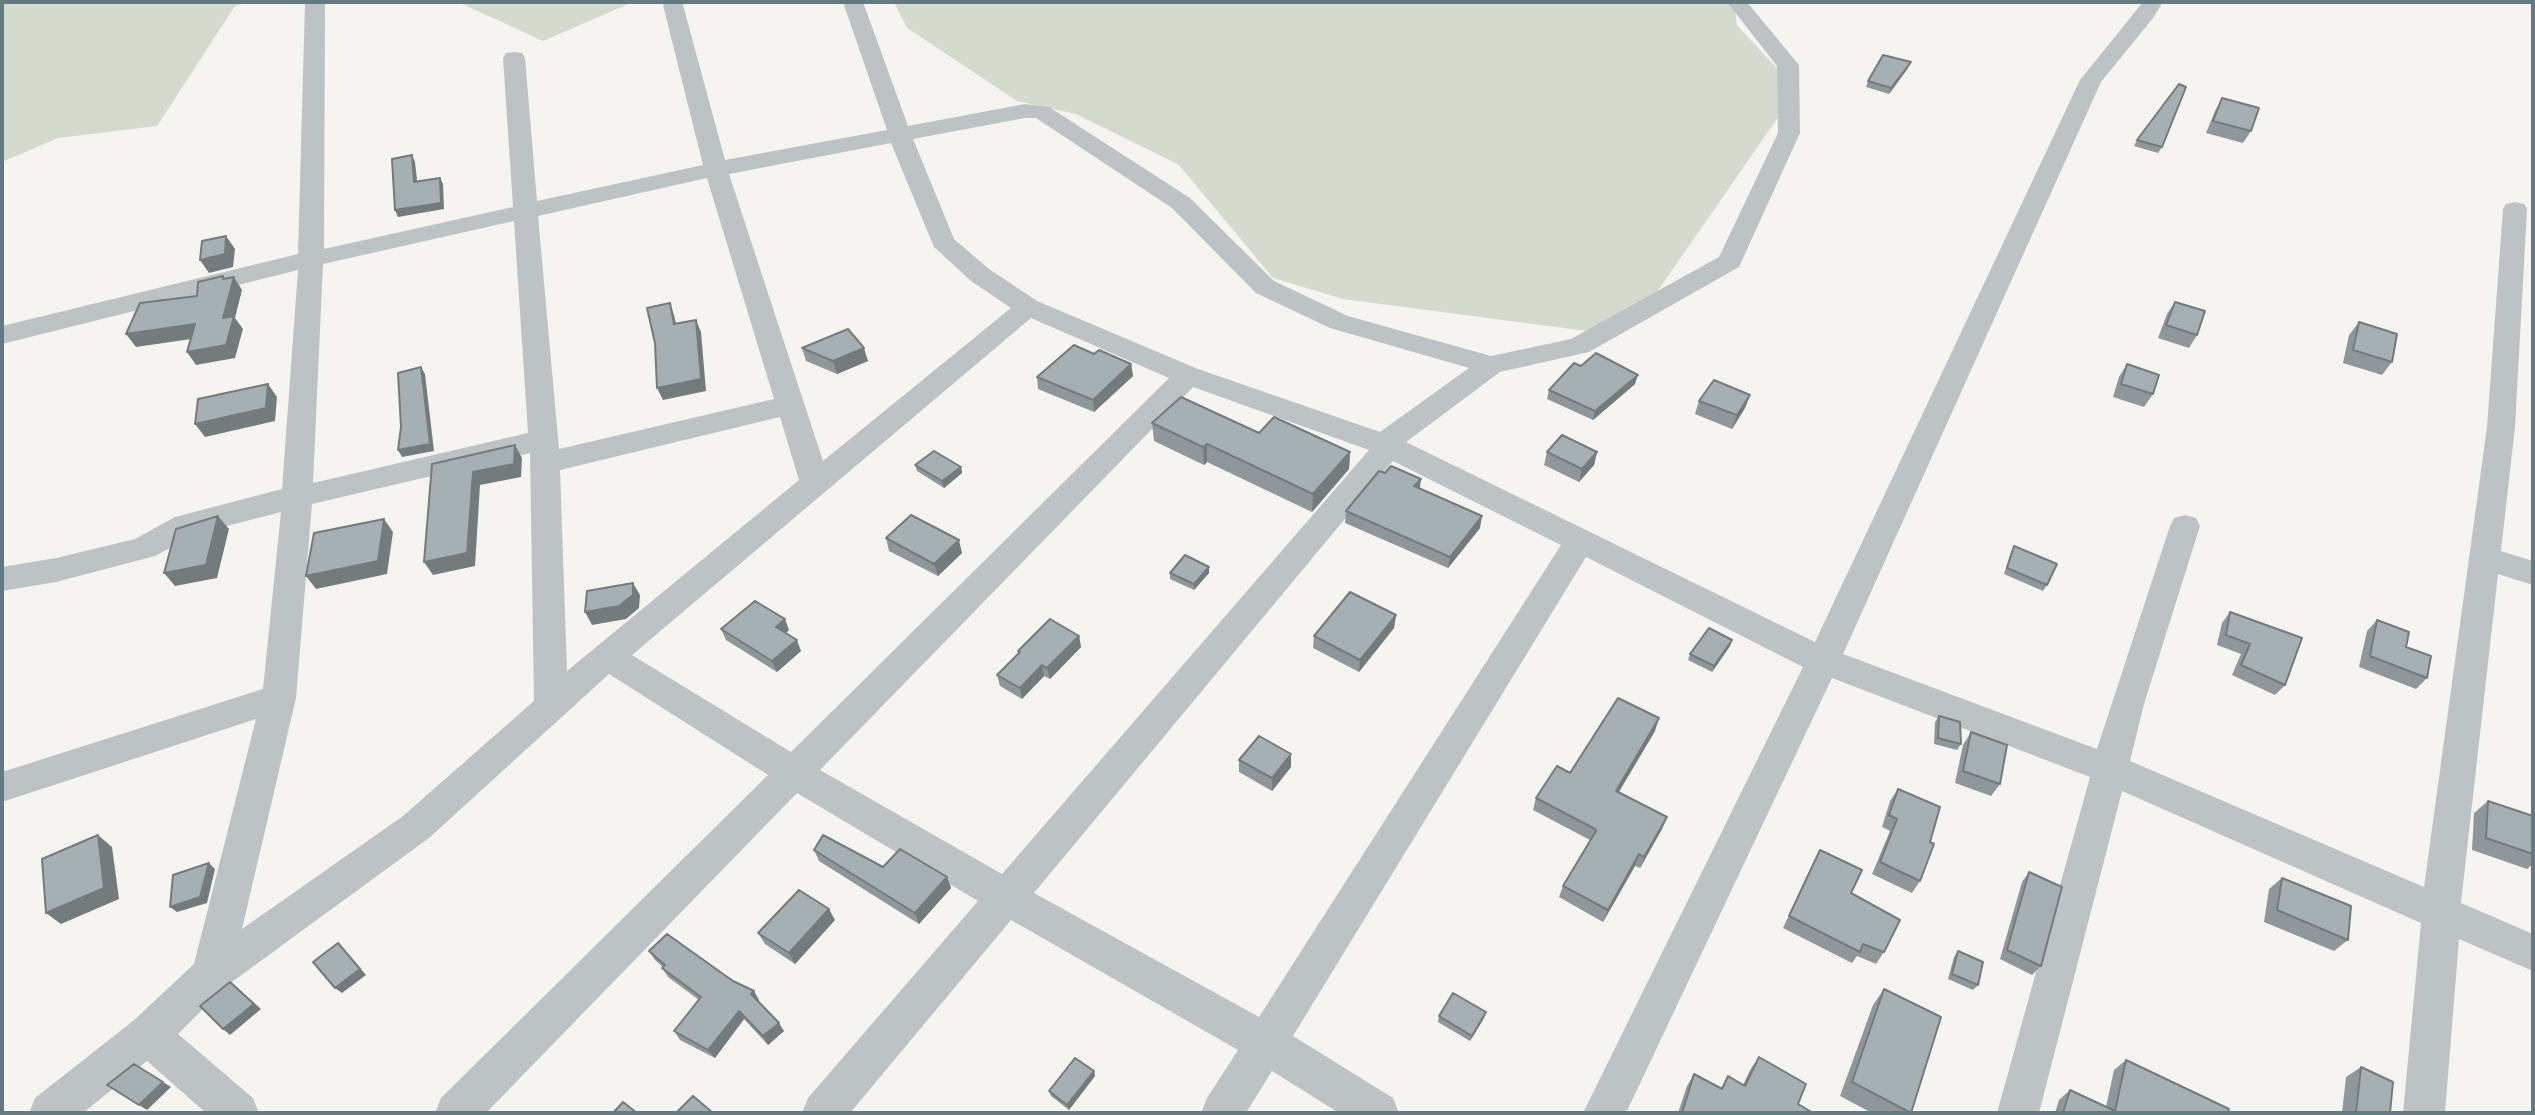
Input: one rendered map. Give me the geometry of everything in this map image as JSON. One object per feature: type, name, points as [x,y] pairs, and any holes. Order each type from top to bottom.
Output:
[{"type":"street","points":[[211,974],[279,698],[297,499],[311,259],[315,2]]},
{"type":"street","points":[[675,2],[673,5],[716,169],[815,484]]},
{"type":"street","points":[[853,2],[899,133],[943,242],[980,275],[1028,307],[1188,375],[1387,445],[1823,661],[2110,769],[2533,953]]},
{"type":"street","points":[[823,1113],[1387,445],[1491,365],[1580,346],[1730,262],[1789,134],[1787,65],[1737,2]]},
{"type":"street","points":[[1604,1113],[1823,661],[2091,80],[2153,2]]},
{"type":"street","points":[[514,58],[528,211],[544,452],[551,707]]},
{"type":"street","points":[[2,335],[311,259],[716,169],[1026,111],[1041,113],[1181,203],[1265,287],[1339,322],[1491,365]]},
{"type":"street","points":[[2424,1113],[2441,913],[2501,427],[2515,209]]},
{"type":"street","points":[[50,1113],[148,1035],[211,974],[416,827],[607,656],[1028,307]]},
{"type":"street","points":[[456,1113],[1188,375]]},
{"type":"street","points":[[2,579],[56,570],[144,548],[186,525],[297,499],[790,405]]},
{"type":"street","points":[[2018,1113],[2127,704],[2185,526]]},
{"type":"street","points":[[1222,1113],[1580,541]]},
{"type":"street","points":[[2484,557],[2533,573]]},
{"type":"street","points":[[607,656],[793,772],[1006,897],[1266,1043],[1378,1113]]},
{"type":"street","points":[[2,787],[279,698]]},
{"type":"street","points":[[148,1035],[238,1113]]},
{"type":"shaded area","points":[[2,2],[250,2],[235,6],[157,126],[58,138],[2,162]]},
{"type":"shaded area","points":[[458,2],[633,2],[543,41]]},
{"type":"shaded area","points":[[894,2],[1734,2],[1737,25],[1797,90],[1650,302],[1594,332],[1343,299],[1273,278],[1179,165],[1076,114],[1017,101],[907,28]]},
{"type":"building","points":[[1883,55],[1911,62],[1891,88],[1868,81]]},
{"type":"building","points":[[2179,84],[2186,87],[2162,147],[2137,140]]},
{"type":"building","points":[[2222,98],[2259,108],[2251,131],[2213,121]]},
{"type":"building","points":[[412,155],[414,182],[440,178],[441,203],[395,210],[392,159]]},
{"type":"building","points":[[226,236],[225,254],[200,260],[202,241]]},
{"type":"building","points":[[223,276],[223,279],[234,277],[223,318],[234,316],[226,345],[187,352],[195,324],[126,334],[140,303],[197,296],[198,282]]},
{"type":"building","points":[[2175,302],[2205,311],[2197,335],[2166,325]]},
{"type":"building","points":[[670,303],[674,324],[696,320],[701,379],[657,388],[655,343],[647,308]]},
{"type":"building","points":[[2359,322],[2397,334],[2392,362],[2353,350]]},
{"type":"building","points":[[848,329],[864,348],[833,361],[802,348]]},
{"type":"building","points":[[1074,345],[1094,354],[1099,350],[1131,364],[1093,400],[1037,377]]},
{"type":"building","points":[[1596,353],[1638,375],[1595,411],[1549,390],[1574,363],[1581,366]]},
{"type":"building","points":[[2127,364],[2159,375],[2153,394],[2121,384]]},
{"type":"building","points":[[421,367],[430,444],[398,450],[401,427],[398,373]]},
{"type":"building","points":[[1714,380],[1750,395],[1737,415],[1699,401]]},
{"type":"building","points":[[268,384],[266,408],[195,424],[198,399]]},
{"type":"building","points":[[1181,397],[1259,433],[1274,417],[1350,452],[1313,494],[1207,444],[1203,447],[1152,423]]},
{"type":"building","points":[[1562,435],[1597,452],[1582,469],[1547,452]]},
{"type":"building","points":[[515,445],[514,464],[473,472],[467,553],[424,562],[432,464]]},
{"type":"building","points":[[934,451],[961,467],[942,481],[915,465]]},
{"type":"building","points":[[1391,466],[1421,479],[1414,486],[1482,516],[1450,557],[1346,511],[1379,471],[1385,473]]},
{"type":"building","points":[[911,515],[959,540],[934,564],[886,538]]},
{"type":"building","points":[[218,516],[206,565],[164,573],[176,529]]},
{"type":"building","points":[[384,519],[378,561],[306,576],[314,533]]},
{"type":"building","points":[[2014,546],[2057,564],[2047,585],[2007,568]]},
{"type":"building","points":[[1185,555],[1209,567],[1194,584],[1170,573]]},
{"type":"building","points":[[633,583],[633,595],[619,606],[585,612],[587,591]]},
{"type":"building","points":[[1350,592],[1396,615],[1360,660],[1314,636]]},
{"type":"building","points":[[755,601],[785,619],[776,627],[797,640],[772,661],[721,629]]},
{"type":"building","points":[[2230,612],[2302,638],[2285,685],[2241,665],[2250,644],[2226,635]]},
{"type":"building","points":[[1050,619],[1079,636],[1047,668],[1042,665],[1020,688],[997,675],[1020,652],[1018,651]]},
{"type":"building","points":[[2377,620],[2409,632],[2406,647],[2431,656],[2427,678],[2370,656]]},
{"type":"building","points":[[1709,628],[1732,640],[1714,666],[1690,654]]},
{"type":"building","points":[[1618,698],[1659,718],[1616,791],[1667,817],[1644,857],[1639,854],[1608,910],[1563,886],[1595,829],[1536,798],[1557,766],[1570,773]]},
{"type":"building","points":[[1939,716],[1960,722],[1961,744],[1938,738]]},
{"type":"building","points":[[1971,732],[2007,745],[2000,784],[1963,771]]},
{"type":"building","points":[[1259,736],[1291,754],[1272,778],[1239,760]]},
{"type":"building","points":[[1898,789],[1940,807],[1930,842],[1934,844],[1920,881],[1880,862],[1897,819],[1889,815]]},
{"type":"building","points":[[2488,801],[2533,816],[2533,854],[2486,838]]},
{"type":"building","points":[[98,835],[104,888],[46,913],[42,859]]},
{"type":"building","points":[[823,835],[883,867],[900,849],[947,877],[915,913],[814,850]]},
{"type":"building","points":[[1820,850],[1862,870],[1851,893],[1900,920],[1884,952],[1863,944],[1860,952],[1789,916]]},
{"type":"building","points":[[209,863],[200,897],[170,907],[173,875]]},
{"type":"building","points":[[2029,872],[2062,887],[2041,966],[2007,950]]},
{"type":"building","points":[[2282,878],[2351,906],[2348,940],[2277,910]]},
{"type":"building","points":[[799,890],[829,909],[789,953],[758,933]]},
{"type":"building","points":[[667,934],[733,981],[754,991],[751,994],[779,1023],[763,1036],[739,1011],[708,1050],[674,1031],[701,997],[662,968],[665,965],[649,951]]},
{"type":"building","points":[[338,943],[360,969],[335,988],[313,962]]},
{"type":"building","points":[[1958,951],[1983,962],[1978,985],[1952,974]]},
{"type":"building","points":[[230,982],[254,1004],[223,1029],[200,1006]]},
{"type":"building","points":[[1884,989],[1941,1017],[1911,1113],[1852,1082]]},
{"type":"building","points":[[1453,993],[1486,1012],[1472,1036],[1439,1016]]},
{"type":"building","points":[[1759,1057],[1806,1084],[1798,1104],[1813,1113],[1682,1113],[1694,1074],[1722,1089],[1728,1076],[1745,1086]]},
{"type":"building","points":[[1075,1058],[1094,1071],[1067,1105],[1049,1091]]},
{"type":"building","points":[[2126,1060],[2229,1109],[2228,1113],[2063,1113],[2070,1090],[2115,1111]]},
{"type":"building","points":[[134,1064],[163,1082],[139,1105],[107,1085]]},
{"type":"building","points":[[2361,1067],[2393,1082],[2390,1113],[2356,1113]]},
{"type":"building","points":[[693,1096],[713,1113],[676,1113]]},
{"type":"building","points":[[623,1102],[637,1113],[613,1113]]}]
